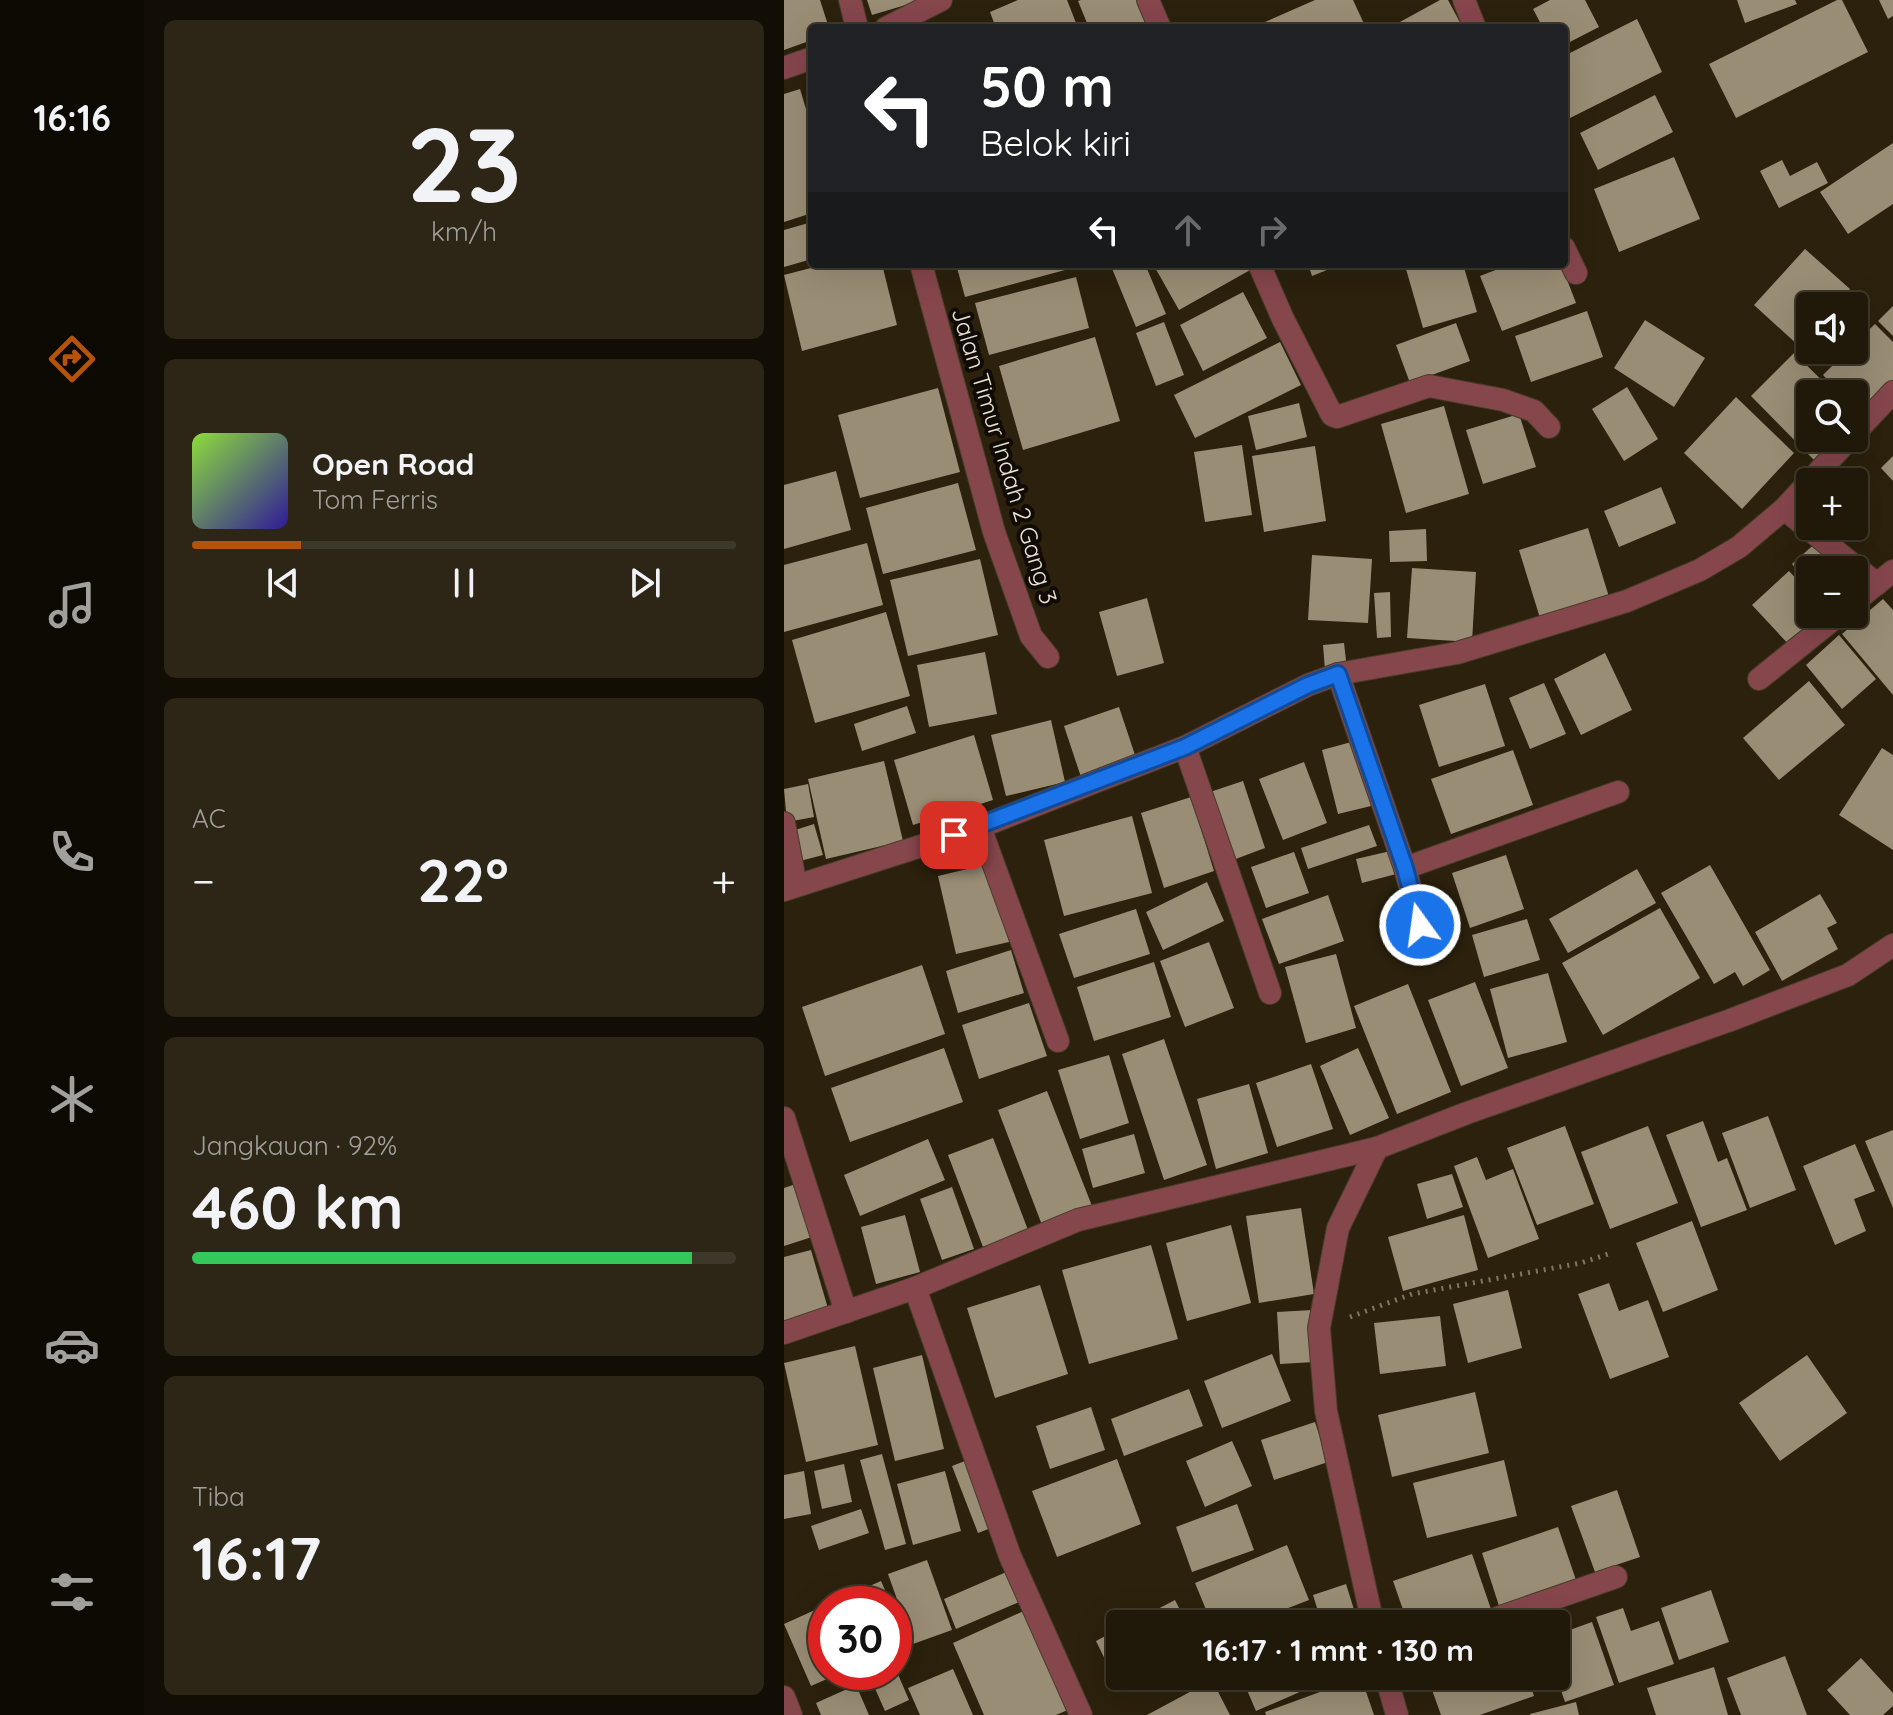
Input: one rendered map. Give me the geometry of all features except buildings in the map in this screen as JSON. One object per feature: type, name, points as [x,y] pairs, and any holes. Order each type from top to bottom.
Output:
[{"type":"street","points":[[850,0],[856,24]]},
{"type":"street","points":[[894,24],[941,0]]},
{"type":"street","points":[[1148,0],[1158,24]]},
{"type":"street","points":[[1464,0],[1473,24]]},
{"type":"street","points":[[784,68],[808,59]]},
{"type":"street","points":[[1568,256],[1576,273]]},
{"type":"street","name":"Jalan Timur Indah 2 Gang 3","points":[[922,268],[994,532],[1031,636],[1048,657]]},
{"type":"street","points":[[1261,268],[1332,415],[1337,417],[1429,386],[1503,400],[1534,411],[1549,427]]},
{"type":"street","points":[[1868,419],[1893,393]]},
{"type":"street","points":[[784,823],[790,888],[980,827],[1185,747],[1308,685],[1338,674],[1457,653],[1627,601],[1700,570],[1739,547],[1784,509],[1837,452]]},
{"type":"street","points":[[1784,509],[1885,578],[1868,591]]},
{"type":"street","points":[[1759,679],[1823,628]]},
{"type":"street","points":[[1338,674],[1405,868],[1420,925]]},
{"type":"street","points":[[1185,747],[1270,993]]},
{"type":"street","points":[[1405,868],[1618,792]]},
{"type":"street","points":[[980,827],[1058,1041]]},
{"type":"street","points":[[784,1333],[915,1288],[1078,1220],[1377,1148],[1848,975],[1893,945]]},
{"type":"street","points":[[784,1118],[846,1312]]},
{"type":"street","points":[[1370,1610],[1326,1411],[1319,1328],[1338,1228],[1377,1148]]},
{"type":"street","points":[[915,1288],[1010,1556],[1076,1714]]},
{"type":"street","points":[[1521,1610],[1616,1577]]},
{"type":"street","points":[[1390,1690],[1397,1715]]},
{"type":"street","points":[[784,1697],[791,1715]]},
{"type":"path","points":[[1319,1328],[1412,1294],[1581,1263],[1611,1253]]},
{"type":"route","points":[[954,835],[1185,747],[1308,685],[1338,674],[1405,868],[1420,925]]}]
